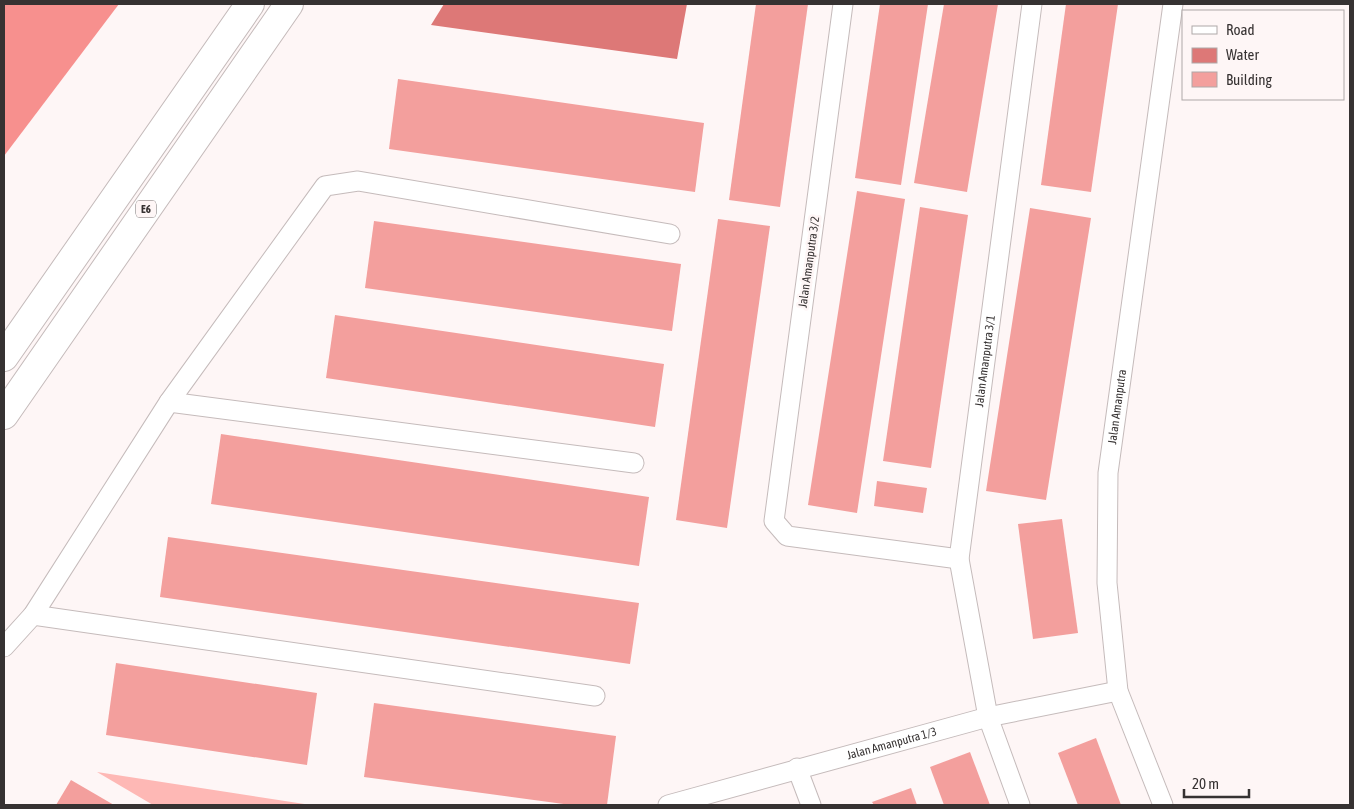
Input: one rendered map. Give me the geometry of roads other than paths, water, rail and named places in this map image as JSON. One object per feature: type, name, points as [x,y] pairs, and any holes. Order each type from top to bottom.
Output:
[{"type":"highway","points":[[4,357],[250,4]]},
{"type":"highway","name":"E6","points":[[4,414],[289,4]]},
{"type":"street","name":"Jalan Amanputra 3/2","points":[[843,4],[774,521],[787,536],[959,559]]},
{"type":"street","name":"Jalan Amanputra 3/1","points":[[1020,805],[988,717],[959,559],[1032,4]]},
{"type":"street","name":"Jalan Amanputra","points":[[1163,805],[1118,691],[1107,583],[1108,473],[1173,4]]},
{"type":"street","points":[[4,647],[32,615],[169,402],[325,186],[358,181],[670,234]]},
{"type":"street","points":[[169,402],[634,463]]},
{"type":"street","points":[[32,615],[595,696]]},
{"type":"street","name":"Jalan Amanputra 1/3","points":[[668,805],[988,717],[1118,691]]},
{"type":"street","points":[[797,768],[811,805]]},
{"type":"water","points":[[444,4],[687,4],[677,59],[431,25]]}]
